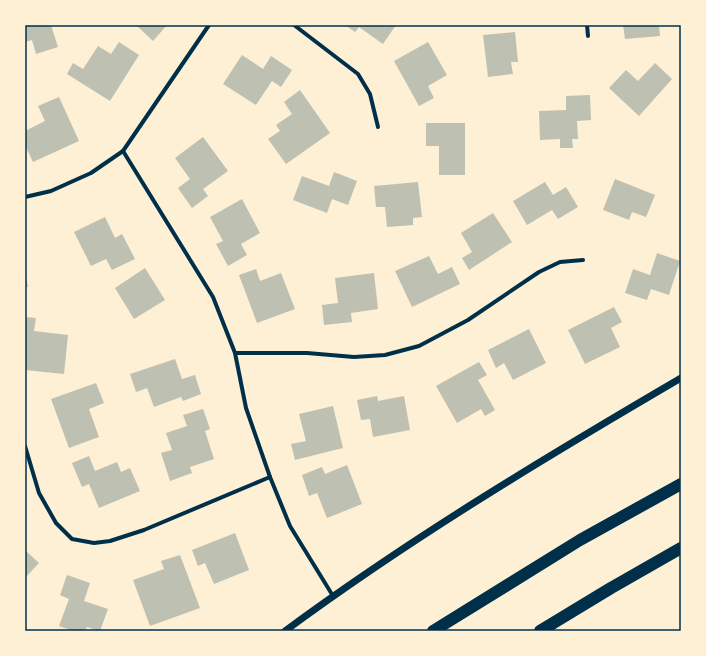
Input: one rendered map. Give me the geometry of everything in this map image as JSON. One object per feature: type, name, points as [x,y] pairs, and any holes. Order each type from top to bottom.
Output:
[{"type":"highway","points":[[433,631],[580,540],[681,484]]},
{"type":"highway","points":[[540,631],[681,548]]},
{"type":"street","points":[[25,198],[51,191],[91,173],[123,151],[209,25]]},
{"type":"street","points":[[294,25],[358,74],[370,94],[378,127]]},
{"type":"street","points":[[586,25],[588,36]]},
{"type":"street","points":[[123,151],[213,297],[235,353],[246,408],[270,477],[290,526],[333,596]]},
{"type":"street","points":[[235,353],[307,353],[354,357],[392,353],[419,346],[468,320],[539,272],[560,262],[583,260]]},
{"type":"street","points":[[285,631],[333,596],[577,439],[681,378]]},
{"type":"street","points":[[25,446],[39,493],[56,523],[72,539],[94,543],[110,541],[144,530],[270,477]]},
{"type":"building","points":[[25,25],[51,25],[58,47],[36,54],[32,40],[25,42]]},
{"type":"building","points":[[136,25],[167,25],[153,41]]},
{"type":"building","points":[[345,25],[396,25],[383,44],[359,27],[355,32]]},
{"type":"building","points":[[623,25],[659,25],[660,36],[625,39]]},
{"type":"building","points":[[515,32],[518,62],[511,62],[513,74],[488,77],[483,35]]},
{"type":"building","points":[[119,42],[139,55],[110,101],[67,74],[73,63],[83,69],[98,46],[111,54]]},
{"type":"building","points":[[428,42],[447,75],[428,86],[434,98],[419,106],[394,61]]},
{"type":"building","points":[[242,55],[263,69],[271,56],[292,70],[281,87],[272,81],[256,105],[223,84]]},
{"type":"building","points":[[655,63],[672,79],[639,116],[609,88],[626,70],[638,81]]},
{"type":"building","points":[[300,90],[330,133],[286,164],[268,139],[280,131],[276,125],[292,114],[284,102]]},
{"type":"building","points":[[590,95],[591,120],[577,121],[578,139],[572,139],[573,148],[560,148],[560,139],[540,140],[539,111],[566,110],[566,96]]},
{"type":"building","points":[[59,97],[79,141],[33,162],[25,145],[25,131],[45,121],[38,106]]},
{"type":"building","points":[[426,123],[465,123],[465,175],[439,175],[439,146],[426,146]]},
{"type":"building","points":[[203,137],[228,171],[203,189],[208,196],[192,208],[178,188],[190,179],[175,158]]},
{"type":"building","points":[[334,172],[357,181],[348,205],[332,199],[327,213],[293,200],[302,176],[329,186]]},
{"type":"building","points":[[615,179],[655,195],[646,217],[632,212],[629,220],[603,210]]},
{"type":"building","points":[[418,182],[422,217],[413,218],[413,225],[387,227],[385,207],[376,207],[374,186]]},
{"type":"building","points":[[545,182],[553,195],[566,187],[578,207],[558,219],[552,210],[527,225],[513,201]]},
{"type":"building","points":[[242,199],[260,233],[241,244],[247,255],[228,266],[216,244],[223,241],[210,217]]},
{"type":"building","points":[[493,213],[512,242],[469,270],[462,258],[472,252],[461,233]]},
{"type":"building","points":[[105,217],[115,238],[122,234],[135,259],[112,270],[106,259],[91,266],[74,232]]},
{"type":"building","points":[[657,253],[680,261],[669,295],[651,289],[647,300],[625,293],[633,269],[650,275]]},
{"type":"building","points":[[429,256],[438,274],[452,267],[460,284],[412,307],[395,271]]},
{"type":"building","points":[[145,268],[165,300],[134,319],[115,288]]},
{"type":"building","points":[[256,269],[260,281],[281,273],[295,309],[257,323],[239,275]]},
{"type":"building","points":[[25,270],[28,287],[25,287]]},
{"type":"building","points":[[374,273],[378,309],[351,313],[352,322],[324,325],[322,305],[338,303],[335,278]]},
{"type":"building","points":[[614,307],[622,322],[611,328],[620,347],[585,364],[568,330]]},
{"type":"building","points":[[25,317],[36,318],[34,331],[68,335],[64,374],[25,370]]},
{"type":"building","points":[[529,329],[546,363],[513,380],[504,363],[496,368],[488,350]]},
{"type":"building","points":[[175,359],[182,379],[195,375],[201,394],[183,401],[181,397],[154,407],[147,388],[136,392],[130,374]]},
{"type":"building","points":[[479,362],[487,375],[478,380],[495,410],[485,416],[481,409],[457,423],[436,386]]},
{"type":"building","points":[[96,383],[104,403],[89,409],[99,437],[69,448],[51,399]]},
{"type":"building","points":[[377,396],[378,401],[404,396],[410,430],[373,437],[370,419],[361,420],[357,400]]},
{"type":"building","points":[[333,406],[343,448],[295,460],[291,444],[306,441],[299,414]]},
{"type":"building","points":[[203,409],[210,429],[205,431],[214,459],[190,467],[192,473],[170,481],[161,453],[172,450],[166,433],[187,426],[183,415]]},
{"type":"building","points":[[89,456],[95,471],[117,462],[121,472],[130,468],[140,491],[99,508],[89,484],[82,487],[72,463]]},
{"type":"building","points":[[347,465],[362,504],[327,518],[317,493],[309,496],[302,475],[322,467],[325,474]]},
{"type":"building","points":[[235,533],[249,570],[214,584],[205,563],[198,566],[192,550]]},
{"type":"building","points":[[25,550],[39,563],[25,578]]},
{"type":"building","points":[[180,555],[200,608],[150,626],[133,580],[164,569],[161,561]]},
{"type":"building","points":[[67,575],[90,583],[84,601],[108,609],[100,631],[87,627],[85,631],[73,631],[59,626],[69,599],[60,595]]}]
